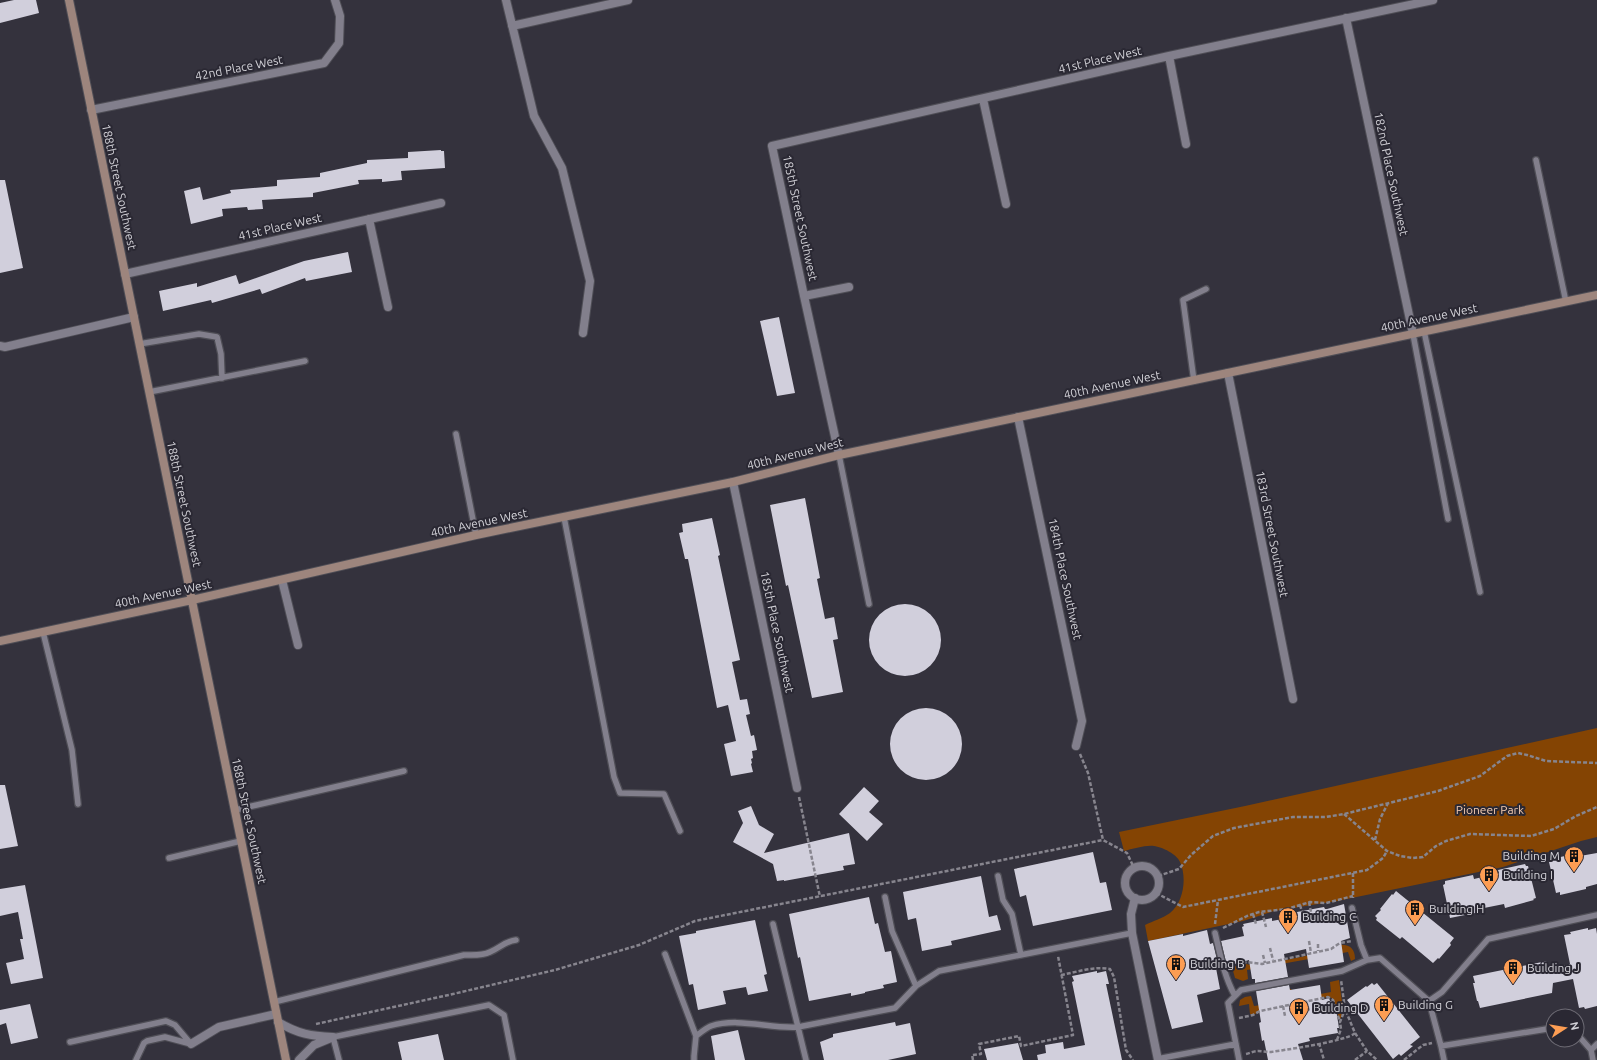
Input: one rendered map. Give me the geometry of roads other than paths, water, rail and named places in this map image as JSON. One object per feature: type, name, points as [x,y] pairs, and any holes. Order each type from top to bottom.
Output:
[{"type":"street","name":"188th Street Southwest","points":[[69,0],[286,1060]]},
{"type":"street","name":"42nd Place West","points":[[91,110],[324,63],[339,43],[340,16],[335,0]]},
{"type":"street","points":[[506,0],[534,116],[562,168],[590,281],[583,333]]},
{"type":"street","points":[[512,26],[628,0]]},
{"type":"street","name":"41st Place West","points":[[772,146],[1169,56],[1433,0]]},
{"type":"street","name":"182nd Place Southwest","points":[[1346,18],[1413,334]]},
{"type":"street","points":[[1169,56],[1186,144]]},
{"type":"street","points":[[983,99],[1006,204]]},
{"type":"street","name":"185th Street Southwest","points":[[772,146],[839,455]]},
{"type":"street","name":"41st Place West","points":[[125,274],[441,203]]},
{"type":"street","points":[[369,219],[388,307]]},
{"type":"street","name":"185th Street Southwest","points":[[804,296],[849,287]]},
{"type":"street","name":"40th Avenue West","points":[[0,641],[282,580],[476,535],[733,482],[839,455],[1597,295]]},
{"type":"street","points":[[0,346],[5,347],[134,317]]},
{"type":"street","name":"183rd Street Southwest","points":[[1228,374],[1293,699]]},
{"type":"street","name":"184th Place Southwest","points":[[1018,417],[1082,721],[1076,746]]},
{"type":"street","name":"185th Place Southwest","points":[[733,482],[797,788]]},
{"type":"street","points":[[282,580],[298,645]]},
{"type":"street","points":[[1139,866],[1150,868],[1158,876],[1159,882],[1156,893],[1147,900],[1135,898],[1128,891],[1126,886],[1127,876],[1134,868],[1139,866]]},
{"type":"street","points":[[1135,898],[1131,914],[1132,933],[1158,1059]]},
{"type":"street","points":[[191,1044],[219,1027],[277,1018],[294,1031],[313,1036],[334,1037]]},
{"type":"street","points":[[299,1060],[314,1045],[334,1037]]},
{"type":"lane","points":[[1536,160],[1566,302]]},
{"type":"lane","points":[[1194,381],[1183,300],[1206,289]]},
{"type":"lane","points":[[1424,331],[1480,592]]},
{"type":"lane","points":[[139,344],[199,334],[216,337],[221,354],[222,378]]},
{"type":"lane","points":[[1413,334],[1448,519]]},
{"type":"lane","points":[[149,392],[305,361]]},
{"type":"lane","points":[[456,434],[476,535]]},
{"type":"lane","points":[[839,455],[869,604]]},
{"type":"lane","points":[[564,517],[614,777],[620,793],[664,794],[680,831]]},
{"type":"lane","points":[[43,632],[72,750],[78,804]]},
{"type":"lane","points":[[235,810],[404,771]]},
{"type":"lane","points":[[169,858],[241,841]]},
{"type":"lane","points":[[998,876],[1003,900],[1012,914],[1021,955]]},
{"type":"lane","points":[[885,897],[892,931],[916,986]]},
{"type":"lane","points":[[1352,908],[1367,960]]},
{"type":"lane","points":[[1429,1001],[1442,992],[1488,939],[1597,915]]},
{"type":"lane","points":[[773,924],[806,1060]]},
{"type":"lane","points":[[696,1036],[710,1026],[732,1023],[787,1028],[798,1027],[896,1008],[916,986],[939,971],[1132,933]]},
{"type":"lane","points":[[1215,933],[1229,985],[1235,996]]},
{"type":"lane","points":[[274,1002],[464,955],[492,952],[507,942],[516,940]]},
{"type":"lane","points":[[665,954],[696,1036],[694,1060]]},
{"type":"lane","points":[[1238,1058],[1228,1003],[1241,990],[1340,972],[1367,960],[1380,958],[1429,1001],[1444,1060]]},
{"type":"lane","points":[[339,1060],[334,1037],[489,1005],[504,1015],[513,1060]]},
{"type":"lane","points":[[70,1042],[166,1021],[175,1025],[191,1044]]},
{"type":"lane","points":[[1441,1044],[1545,1029]]},
{"type":"lane","points":[[136,1060],[144,1043],[147,1041],[165,1037],[191,1044]]},
{"type":"lane","points":[[1158,1059],[1236,1044]]},
{"type":"lane","points":[[1585,1044],[1590,1050],[1593,1060]]},
{"type":"lane","points":[[1590,1050],[1597,1044]]},
{"type":"place","name":"Building M","points":[[1574,873]]},
{"type":"place","name":"Building I","points":[[1489,892]]},
{"type":"place","name":"Building H","points":[[1415,926]]},
{"type":"place","name":"Building C","points":[[1288,934]]},
{"type":"place","name":"Building B","points":[[1176,981]]},
{"type":"place","name":"Building J","points":[[1513,985]]},
{"type":"place","name":"Building G","points":[[1384,1022]]},
{"type":"place","name":"Building D","points":[[1299,1025]]},
{"type":"park label","name":"Pioneer Park","points":[[1490,810]]}]
